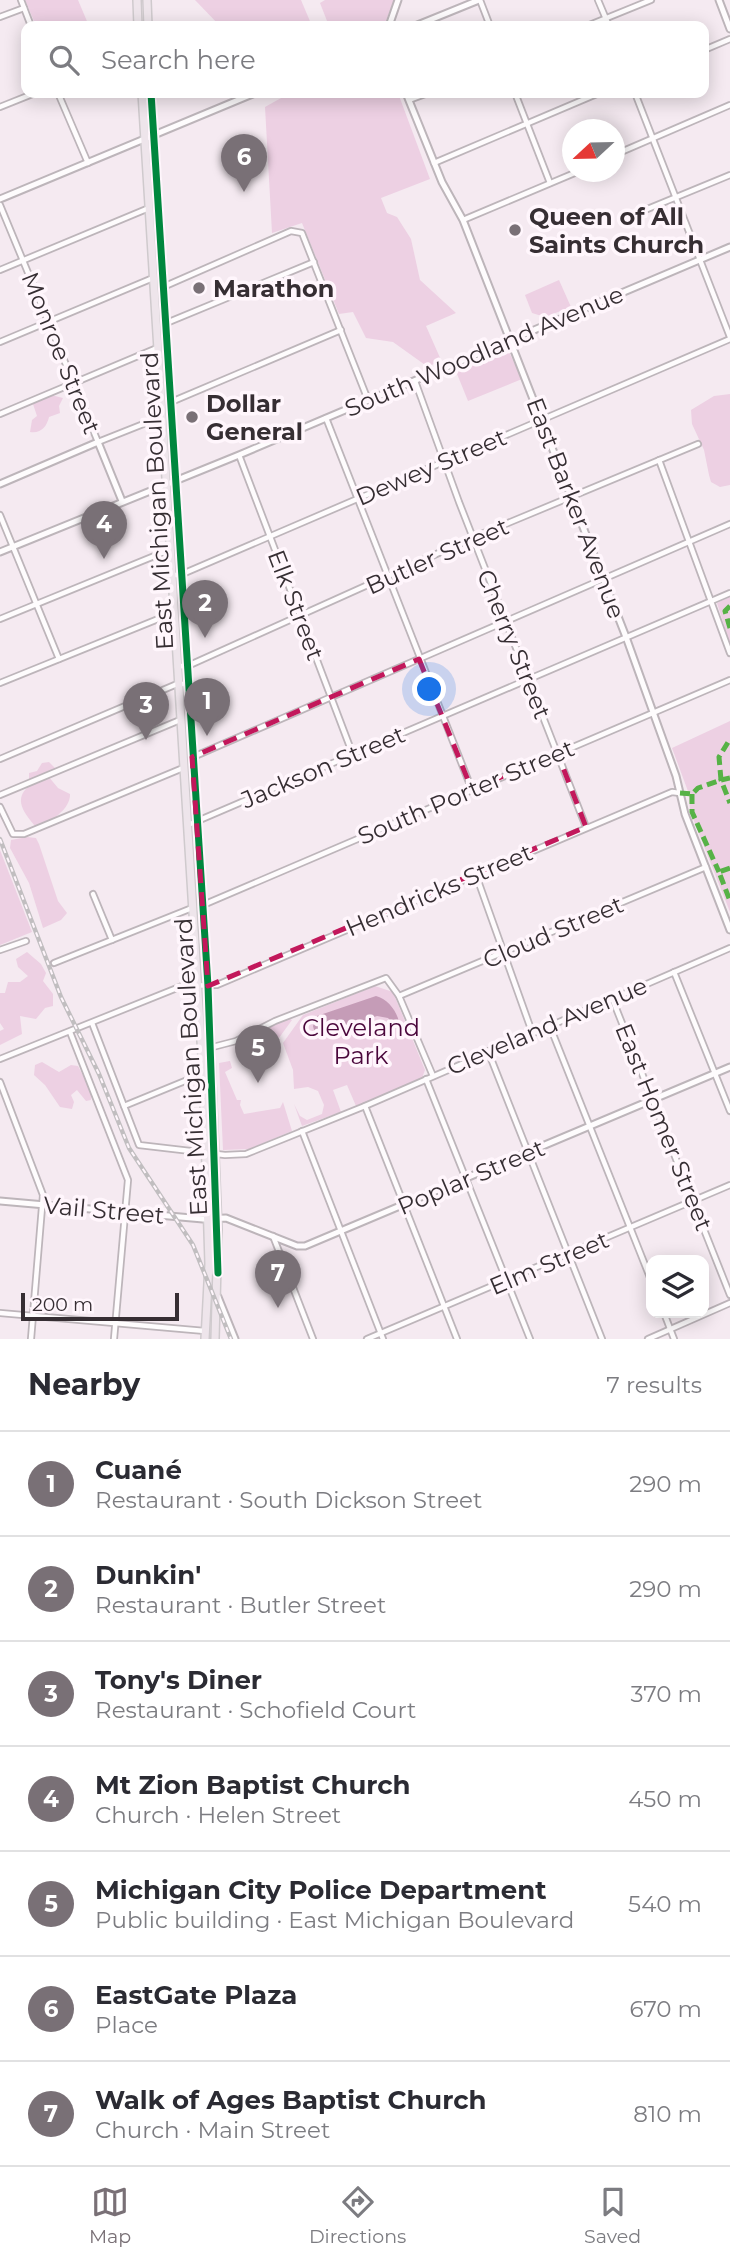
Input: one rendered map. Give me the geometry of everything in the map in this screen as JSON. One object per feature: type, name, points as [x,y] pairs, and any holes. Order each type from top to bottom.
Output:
[{"type":"main road","points":[[137,0],[138,21]]},
{"type":"main road","points":[[147,0],[148,21]]},
{"type":"main road","name":"East Michigan Boulevard","points":[[142,98],[170,575],[213,1218],[217,1295],[215,1337]]},
{"type":"main road","name":"East Michigan Boulevard","points":[[152,98],[174,481],[208,986],[216,1154],[206,1335]]},
{"type":"street","points":[[21,0],[29,21]]},
{"type":"street","points":[[391,21],[398,0]]},
{"type":"street","points":[[427,21],[479,0],[488,21]]},
{"type":"street","points":[[598,0],[607,21]]},
{"type":"street","points":[[599,21],[651,0]]},
{"type":"street","points":[[719,0],[730,29]]},
{"type":"street","points":[[0,18],[24,8]]},
{"type":"street","points":[[709,48],[730,39]]},
{"type":"street","points":[[0,107],[22,98]]},
{"type":"street","points":[[60,98],[88,163]]},
{"type":"street","points":[[0,199],[243,98]]},
{"type":"street","points":[[409,100],[414,98]]},
{"type":"street","points":[[517,98],[551,183]]},
{"type":"street","points":[[434,163],[587,98]]},
{"type":"street","points":[[637,98],[730,338]]},
{"type":"street","name":"East Barker Avenue","points":[[409,100],[434,163],[463,220],[573,498],[626,637],[730,930]]},
{"type":"street","points":[[625,150],[730,105]]},
{"type":"street","points":[[645,210],[730,175]]},
{"type":"street","points":[[463,220],[562,178]]},
{"type":"street","name":"Monroe Street","points":[[0,205],[122,501]]},
{"type":"street","points":[[0,270],[149,208]]},
{"type":"street","points":[[163,288],[291,231],[302,233],[368,400]]},
{"type":"street","name":"South Woodland Avenue","points":[[0,552],[239,456],[730,247]]},
{"type":"street","points":[[156,324],[165,324],[315,262]]},
{"type":"street","points":[[0,342],[153,278]]},
{"type":"street","points":[[170,402],[341,330]]},
{"type":"street","name":"Dewey Street","points":[[170,575],[180,575],[270,537],[730,338]]},
{"type":"street","points":[[0,414],[157,348]]},
{"type":"street","name":"Cherry Street","points":[[415,381],[472,538],[586,827]]},
{"type":"street","points":[[0,484],[161,417]]},
{"type":"street","points":[[326,418],[472,790]]},
{"type":"street","name":"Butler Street","points":[[177,667],[186,667],[472,538],[698,444]]},
{"type":"street","name":"Elk Street","points":[[239,456],[353,755]]},
{"type":"street","points":[[659,460],[730,653]]},
{"type":"street","points":[[0,515],[60,659]]},
{"type":"street","points":[[192,757],[730,524]]},
{"type":"street","points":[[0,619],[169,550]]},
{"type":"street","name":"Jackson Street","points":[[187,825],[730,593]]},
{"type":"street","points":[[0,684],[173,612]]},
{"type":"street","name":"South Porter Street","points":[[202,905],[730,680]]},
{"type":"street","points":[[0,759],[177,684],[187,684]]},
{"type":"street","points":[[0,795],[180,720]]},
{"type":"street","points":[[0,807],[13,834],[24,835],[183,768]]},
{"type":"street","name":"Hendricks Street","points":[[0,1059],[182,986],[217,985],[586,827],[672,792],[680,793]]},
{"type":"street","name":"Cloud Street","points":[[400,996],[706,867]]},
{"type":"street","points":[[476,875],[532,1032]]},
{"type":"street","points":[[93,894],[112,940]]},
{"type":"street","points":[[54,963],[193,908]]},
{"type":"street","points":[[0,950],[26,941]]},
{"type":"street","name":"Cleveland Avenue","points":[[124,1106],[142,1147],[246,1154],[365,1106],[549,1024],[730,948]]},
{"type":"street","points":[[674,971],[730,1111]]},
{"type":"street","points":[[202,1048],[236,1041],[275,1021],[386,978],[400,996],[433,1076]]},
{"type":"street","name":"East Homer Street","points":[[612,998],[730,1295]]},
{"type":"street","points":[[92,1023],[124,1106],[203,1073]]},
{"type":"street","points":[[549,1024],[646,1267]]},
{"type":"street","points":[[70,1032],[128,1180],[114,1339]]},
{"type":"street","points":[[488,1051],[602,1339]]},
{"type":"street","name":"Poplar Street","points":[[213,1218],[226,1218],[297,1246],[305,1246],[730,1067]]},
{"type":"street","points":[[426,1079],[530,1339]]},
{"type":"street","points":[[0,1082],[42,1188],[31,1339]]},
{"type":"street","points":[[365,1106],[457,1339]]},
{"type":"street","points":[[302,1131],[382,1336]]},
{"type":"street","name":"Elm Street","points":[[367,1339],[382,1336],[730,1185]]},
{"type":"street","name":"Vail Street","points":[[0,1201],[213,1218]]},
{"type":"street","points":[[273,1236],[313,1339]]},
{"type":"street","points":[[217,1295],[235,1339]]},
{"type":"street","points":[[648,1339],[730,1303]]},
{"type":"street","points":[[0,1313],[116,1322],[215,1337]]},
{"type":"street","points":[[666,1318],[674,1339]]},
{"type":"highlighted area","points":[[419,659],[472,790],[557,752],[586,827],[208,986],[192,757]]},
{"type":"green space","points":[[25,0],[78,0],[87,21],[34,21]]},
{"type":"green space","points":[[195,0],[301,0],[310,21],[215,21]]},
{"type":"green space","points":[[325,0],[394,0],[386,21],[327,21],[320,3]]},
{"type":"green space","points":[[281,98],[400,98],[430,179],[381,198],[387,213],[397,217],[411,239],[420,280],[456,313],[426,326],[441,360],[428,367],[393,342],[366,338],[353,312],[339,314],[302,223],[272,233],[265,107]]},
{"type":"green space","points":[[559,280],[571,307],[545,317],[532,313],[525,295]]},
{"type":"green space","points":[[507,348],[522,379],[468,401],[455,369]]},
{"type":"green space","points":[[730,394],[730,485],[720,487],[711,482],[704,450],[692,424],[691,410],[714,396]]},
{"type":"green space","points":[[51,395],[63,398],[59,406],[60,413],[49,417],[40,431],[30,432],[32,420],[37,416],[33,404]]},
{"type":"green space","points":[[730,597],[730,644],[717,603]]},
{"type":"green space","points":[[730,721],[730,912],[690,811],[689,794],[672,748]]},
{"type":"green space","points":[[49,762],[56,769],[48,776],[58,788],[70,794],[69,800],[58,815],[35,826],[24,811],[22,796],[29,786],[29,773],[37,771],[42,763]]},
{"type":"green space","points":[[36,838],[58,901],[67,913],[61,920],[43,928],[29,883],[10,848],[11,840]]},
{"type":"green space","points":[[0,850],[32,932],[0,945]]},
{"type":"green space","points":[[27,952],[41,964],[46,973],[43,981],[53,994],[53,1006],[45,1008],[36,1019],[20,1016],[22,1034],[0,1045],[0,1031],[4,1029],[0,1023],[0,993],[5,993],[8,982],[20,982],[28,976],[18,967],[16,959]]},
{"type":"green space","name":"Cleveland Park","points":[[375,986],[393,992],[425,1070],[422,1078],[356,1106],[347,1085],[333,1090],[341,1112],[302,1126],[294,1104],[300,1116],[307,1120],[322,1114],[324,1105],[318,1091],[308,1087],[294,1089],[293,1070],[283,1043],[303,1015]]},
{"type":"green space","points":[[288,1018],[292,1020],[276,1042],[272,1043],[271,1039],[244,1045],[241,1050],[242,1042]]},
{"type":"green space","points":[[230,1061],[232,1068],[225,1072],[237,1100],[241,1100],[244,1114],[280,1108],[283,1102],[292,1131],[249,1149],[223,1150],[219,1063]]},
{"type":"green space","points":[[42,1062],[59,1072],[71,1065],[78,1066],[92,1093],[91,1100],[86,1101],[77,1090],[71,1095],[74,1102],[72,1109],[60,1107],[45,1085],[34,1075],[35,1065]]},
{"type":"shaded area","points":[[376,996],[386,1001],[394,1010],[399,1020],[399,1031],[388,1018],[377,1016],[320,1036],[315,1034],[313,1026],[317,1016]]},
{"type":"railway","points":[[0,839],[61,997],[99,1074],[129,1148],[193,1245],[231,1339]]},
{"type":"marked path","points":[[730,606],[725,611],[730,628]]},
{"type":"marked path","points":[[680,793],[692,794],[698,788],[721,780],[719,757],[730,739]]},
{"type":"marked path","points":[[730,778],[721,780],[730,803]]},
{"type":"marked path","points":[[692,794],[692,812],[719,872]]},
{"type":"marked path","points":[[730,868],[719,872],[730,901]]},
{"type":"cycle path","points":[[151,98],[208,986],[218,1273]]},
{"type":"place","name":"EastGate Plaza","points":[[244,192]]},
{"type":"place","name":"Queen of All Saints Church","points":[[515,230]]},
{"type":"place","name":"Marathon","points":[[199,288]]},
{"type":"place","name":"Dollar General","points":[[192,417]]},
{"type":"place","name":"Mt Zion Baptist Church","points":[[104,559]]},
{"type":"place","name":"Dunkin'","points":[[205,638]]},
{"type":"place","name":"Cuané","points":[[207,736]]},
{"type":"place","name":"Tony's Diner","points":[[146,740]]},
{"type":"place","name":"Michigan City Police Department","points":[[258,1083]]},
{"type":"place","name":"Walk of Ages Baptist Church","points":[[278,1308]]}]
